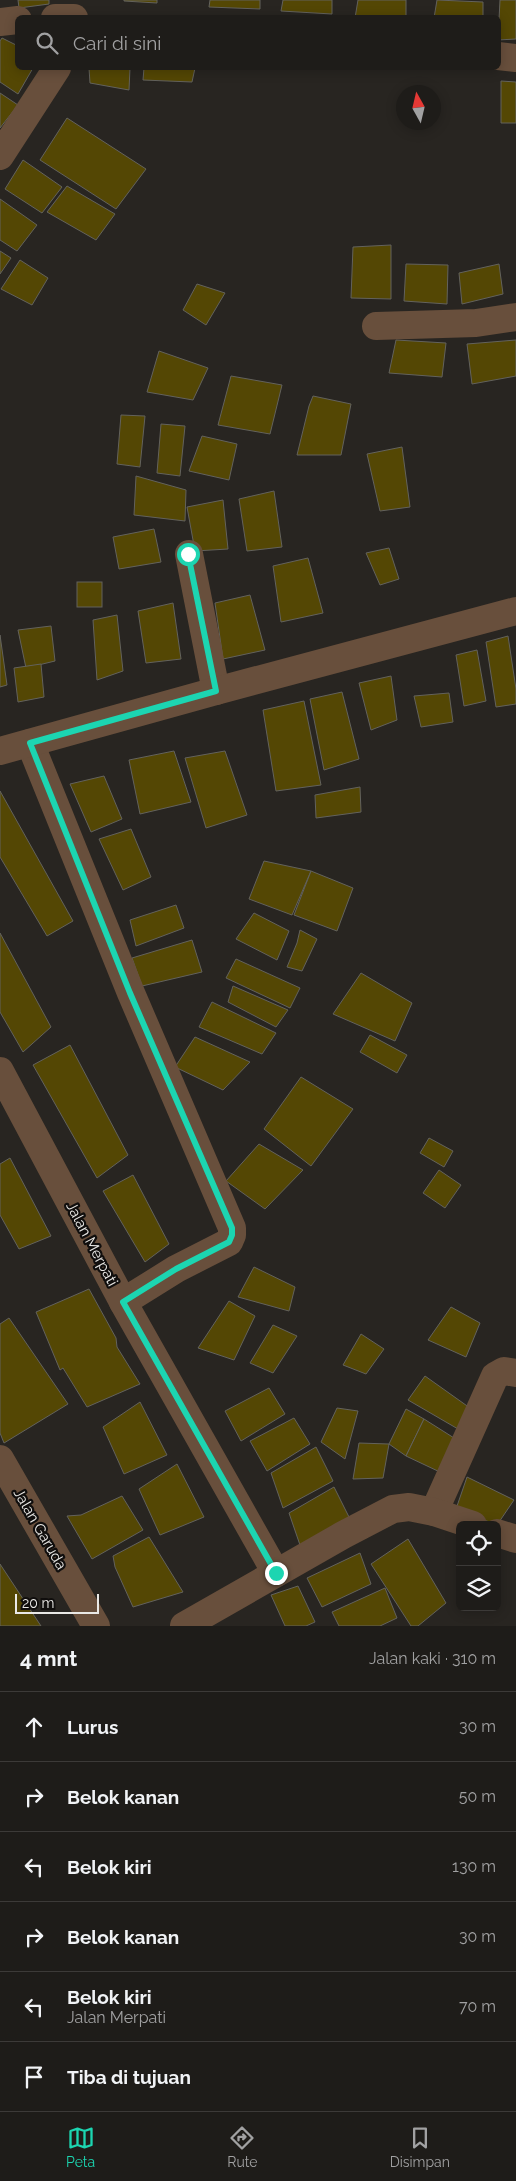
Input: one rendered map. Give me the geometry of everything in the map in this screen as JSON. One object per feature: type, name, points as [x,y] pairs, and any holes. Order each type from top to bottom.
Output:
[{"type":"street","points":[[0,22],[15,20]]},
{"type":"street","points":[[501,56],[516,58]]},
{"type":"street","points":[[0,156],[55,70]]},
{"type":"street","points":[[376,326],[476,323],[516,317]]},
{"type":"street","points":[[188,554],[216,691]]},
{"type":"street","points":[[0,751],[516,611]]},
{"type":"street","points":[[30,743],[130,993],[232,1228],[229,1242],[176,1269],[123,1302]]},
{"type":"street","name":"Jalan Merpati","points":[[0,1071],[123,1302],[276,1573]]},
{"type":"street","points":[[434,1512],[495,1376],[504,1371],[516,1373]]},
{"type":"street","name":"Jalan Garuda","points":[[0,1459],[96,1626]]},
{"type":"street","points":[[184,1626],[393,1509],[409,1507],[434,1512],[461,1521]]},
{"type":"street","points":[[501,1534],[516,1539]]},
{"type":"building","points":[[18,0],[49,0],[49,4],[19,8]]},
{"type":"building","points":[[124,0],[157,0],[157,3],[124,1]]},
{"type":"building","points":[[210,0],[260,0],[260,9],[209,7]]},
{"type":"building","points":[[283,0],[332,0],[332,14],[281,11]]},
{"type":"building","points":[[358,0],[406,0],[406,15],[356,15]]},
{"type":"building","points":[[437,0],[483,2],[483,15],[434,15]]},
{"type":"building","points":[[500,0],[516,0],[516,39],[501,40],[501,15],[499,15]]},
{"type":"building","points":[[2,38],[15,44],[15,70],[32,70],[18,94],[0,82],[0,41]]},
{"type":"building","points":[[89,70],[130,70],[129,90],[90,83]]},
{"type":"building","points":[[144,70],[195,70],[192,82],[143,80]]},
{"type":"building","points":[[501,81],[516,82],[516,123],[501,123]]},
{"type":"building","points":[[0,93],[18,105],[0,128]]},
{"type":"building","points":[[67,118],[146,169],[116,209],[40,160]]},
{"type":"building","points":[[23,160],[62,187],[42,213],[5,189]]},
{"type":"building","points":[[67,186],[115,214],[96,240],[47,212]]},
{"type":"building","points":[[0,199],[37,225],[17,251],[0,240]]},
{"type":"building","points":[[391,245],[391,299],[351,298],[353,247]]},
{"type":"building","points":[[0,251],[11,258],[0,274]]},
{"type":"building","points":[[20,260],[48,278],[32,305],[1,289]]},
{"type":"building","points":[[406,264],[448,265],[447,304],[404,301]]},
{"type":"building","points":[[499,264],[503,294],[462,304],[459,273]]},
{"type":"building","points":[[197,284],[225,293],[206,325],[183,310]]},
{"type":"building","points":[[396,340],[446,343],[442,377],[389,373]]},
{"type":"building","points":[[516,340],[516,376],[472,384],[467,344]]},
{"type":"building","points":[[159,351],[208,368],[193,400],[147,392]]},
{"type":"building","points":[[231,376],[282,385],[270,434],[218,425]]},
{"type":"building","points":[[313,396],[351,404],[341,455],[297,455]]},
{"type":"building","points":[[121,415],[145,416],[140,467],[117,464]]},
{"type":"building","points":[[161,424],[185,426],[180,476],[157,473]]},
{"type":"building","points":[[202,436],[237,444],[229,480],[189,471]]},
{"type":"building","points":[[402,447],[410,507],[380,511],[367,454]]},
{"type":"building","points":[[136,476],[186,490],[185,521],[134,515]]},
{"type":"building","points":[[274,491],[282,547],[247,551],[239,499]]},
{"type":"building","points":[[223,500],[228,549],[195,551],[187,507]]},
{"type":"building","points":[[154,529],[161,562],[119,569],[113,537]]},
{"type":"building","points":[[389,548],[399,579],[380,585],[366,553]]},
{"type":"building","points":[[308,558],[323,613],[281,622],[273,566]]},
{"type":"building","points":[[77,582],[102,582],[102,607],[77,607]]},
{"type":"building","points":[[250,595],[265,650],[223,659],[215,603]]},
{"type":"building","points":[[173,603],[181,659],[146,663],[138,611]]},
{"type":"building","points":[[117,615],[123,671],[97,680],[93,620]]},
{"type":"building","points":[[51,626],[55,661],[26,668],[18,630]]},
{"type":"building","points":[[0,635],[7,685],[0,687]]},
{"type":"building","points":[[508,636],[516,689],[516,704],[496,707],[486,642]]},
{"type":"building","points":[[477,650],[486,701],[464,706],[456,655]]},
{"type":"building","points":[[41,664],[44,697],[18,702],[14,668]]},
{"type":"building","points":[[391,676],[397,720],[371,730],[359,683]]},
{"type":"building","points":[[342,692],[359,759],[324,770],[310,699]]},
{"type":"building","points":[[449,693],[453,722],[421,727],[414,696]]},
{"type":"building","points":[[304,701],[321,785],[276,791],[263,710]]},
{"type":"building","points":[[174,751],[191,802],[140,814],[129,760]]},
{"type":"building","points":[[225,751],[247,815],[206,828],[185,758]]},
{"type":"building","points":[[104,776],[122,819],[91,832],[70,784]]},
{"type":"building","points":[[360,787],[361,812],[316,818],[315,795]]},
{"type":"building","points":[[0,791],[73,921],[47,936],[0,857]]},
{"type":"building","points":[[131,829],[151,877],[123,890],[99,839]]},
{"type":"building","points":[[264,861],[311,871],[292,915],[249,899]]},
{"type":"building","points":[[311,871],[353,888],[337,931],[294,915]]},
{"type":"building","points":[[176,905],[184,928],[136,946],[130,920]]},
{"type":"building","points":[[254,913],[289,931],[277,960],[236,939]]},
{"type":"building","points":[[300,930],[317,939],[302,971],[287,967]]},
{"type":"building","points":[[0,933],[51,1027],[23,1052],[0,1012]]},
{"type":"building","points":[[192,940],[202,972],[142,986],[132,958]]},
{"type":"building","points":[[236,959],[300,988],[290,1008],[226,978]]},
{"type":"building","points":[[361,973],[412,1003],[395,1041],[333,1014]]},
{"type":"building","points":[[233,986],[288,1010],[276,1027],[228,1002]]},
{"type":"building","points":[[212,1002],[276,1033],[262,1054],[199,1027]]},
{"type":"building","points":[[370,1035],[407,1055],[397,1073],[360,1052]]},
{"type":"building","points":[[195,1037],[250,1062],[223,1090],[175,1067]]},
{"type":"building","points":[[70,1045],[128,1155],[97,1178],[33,1065]]},
{"type":"building","points":[[301,1077],[353,1109],[311,1166],[264,1129]]},
{"type":"building","points":[[429,1138],[453,1151],[444,1167],[420,1153]]},
{"type":"building","points":[[259,1144],[303,1170],[265,1209],[226,1181]]},
{"type":"building","points":[[10,1158],[51,1236],[19,1249],[0,1215],[0,1164]]},
{"type":"building","points":[[439,1170],[461,1185],[445,1208],[423,1193]]},
{"type":"building","points":[[133,1175],[169,1244],[145,1262],[103,1191]]},
{"type":"building","points":[[254,1267],[295,1287],[289,1311],[238,1297]]},
{"type":"building","points":[[89,1289],[116,1338],[117,1347],[140,1384],[87,1407],[63,1368],[60,1370],[36,1312]]},
{"type":"building","points":[[229,1301],[255,1316],[234,1360],[198,1348]]},
{"type":"building","points":[[451,1307],[480,1323],[466,1357],[428,1340]]},
{"type":"building","points":[[9,1318],[68,1404],[4,1443],[0,1433],[0,1324]]},
{"type":"building","points":[[273,1325],[297,1336],[273,1373],[250,1363]]},
{"type":"building","points":[[361,1334],[384,1349],[366,1374],[343,1365]]},
{"type":"building","points":[[425,1376],[470,1408],[458,1429],[408,1400]]},
{"type":"building","points":[[269,1388],[285,1414],[241,1441],[225,1411]]},
{"type":"building","points":[[140,1402],[167,1455],[124,1474],[103,1427]]},
{"type":"building","points":[[337,1408],[358,1411],[345,1459],[321,1442]]},
{"type":"building","points":[[406,1409],[424,1419],[406,1456],[389,1444]]},
{"type":"building","points":[[294,1418],[310,1444],[267,1471],[250,1441]]},
{"type":"building","points":[[424,1419],[462,1443],[442,1473],[406,1456]]},
{"type":"building","points":[[359,1443],[389,1444],[383,1478],[353,1479]]},
{"type":"building","points":[[316,1447],[333,1481],[283,1508],[271,1473]]},
{"type":"building","points":[[177,1464],[204,1517],[160,1535],[139,1489]]},
{"type":"building","points":[[467,1477],[514,1500],[500,1521],[487,1521],[456,1509]]},
{"type":"building","points":[[334,1487],[351,1521],[301,1548],[289,1513]]},
{"type":"building","points":[[122,1496],[143,1530],[92,1559],[67,1516],[81,1515]]},
{"type":"building","points":[[149,1537],[183,1592],[133,1607],[115,1567],[113,1556]]},
{"type":"building","points":[[408,1539],[446,1603],[418,1626],[411,1626],[371,1564]]},
{"type":"building","points":[[360,1553],[371,1584],[322,1607],[307,1578]]},
{"type":"building","points":[[0,1564],[41,1626],[0,1626]]},
{"type":"building","points":[[298,1586],[315,1622],[306,1626],[285,1626],[271,1595]]},
{"type":"building","points":[[385,1588],[397,1618],[380,1626],[339,1626],[332,1612]]},
{"type":"route","points":[[188,554],[216,691],[30,743],[130,993],[232,1228],[229,1242],[176,1269],[123,1302],[276,1573]]}]
